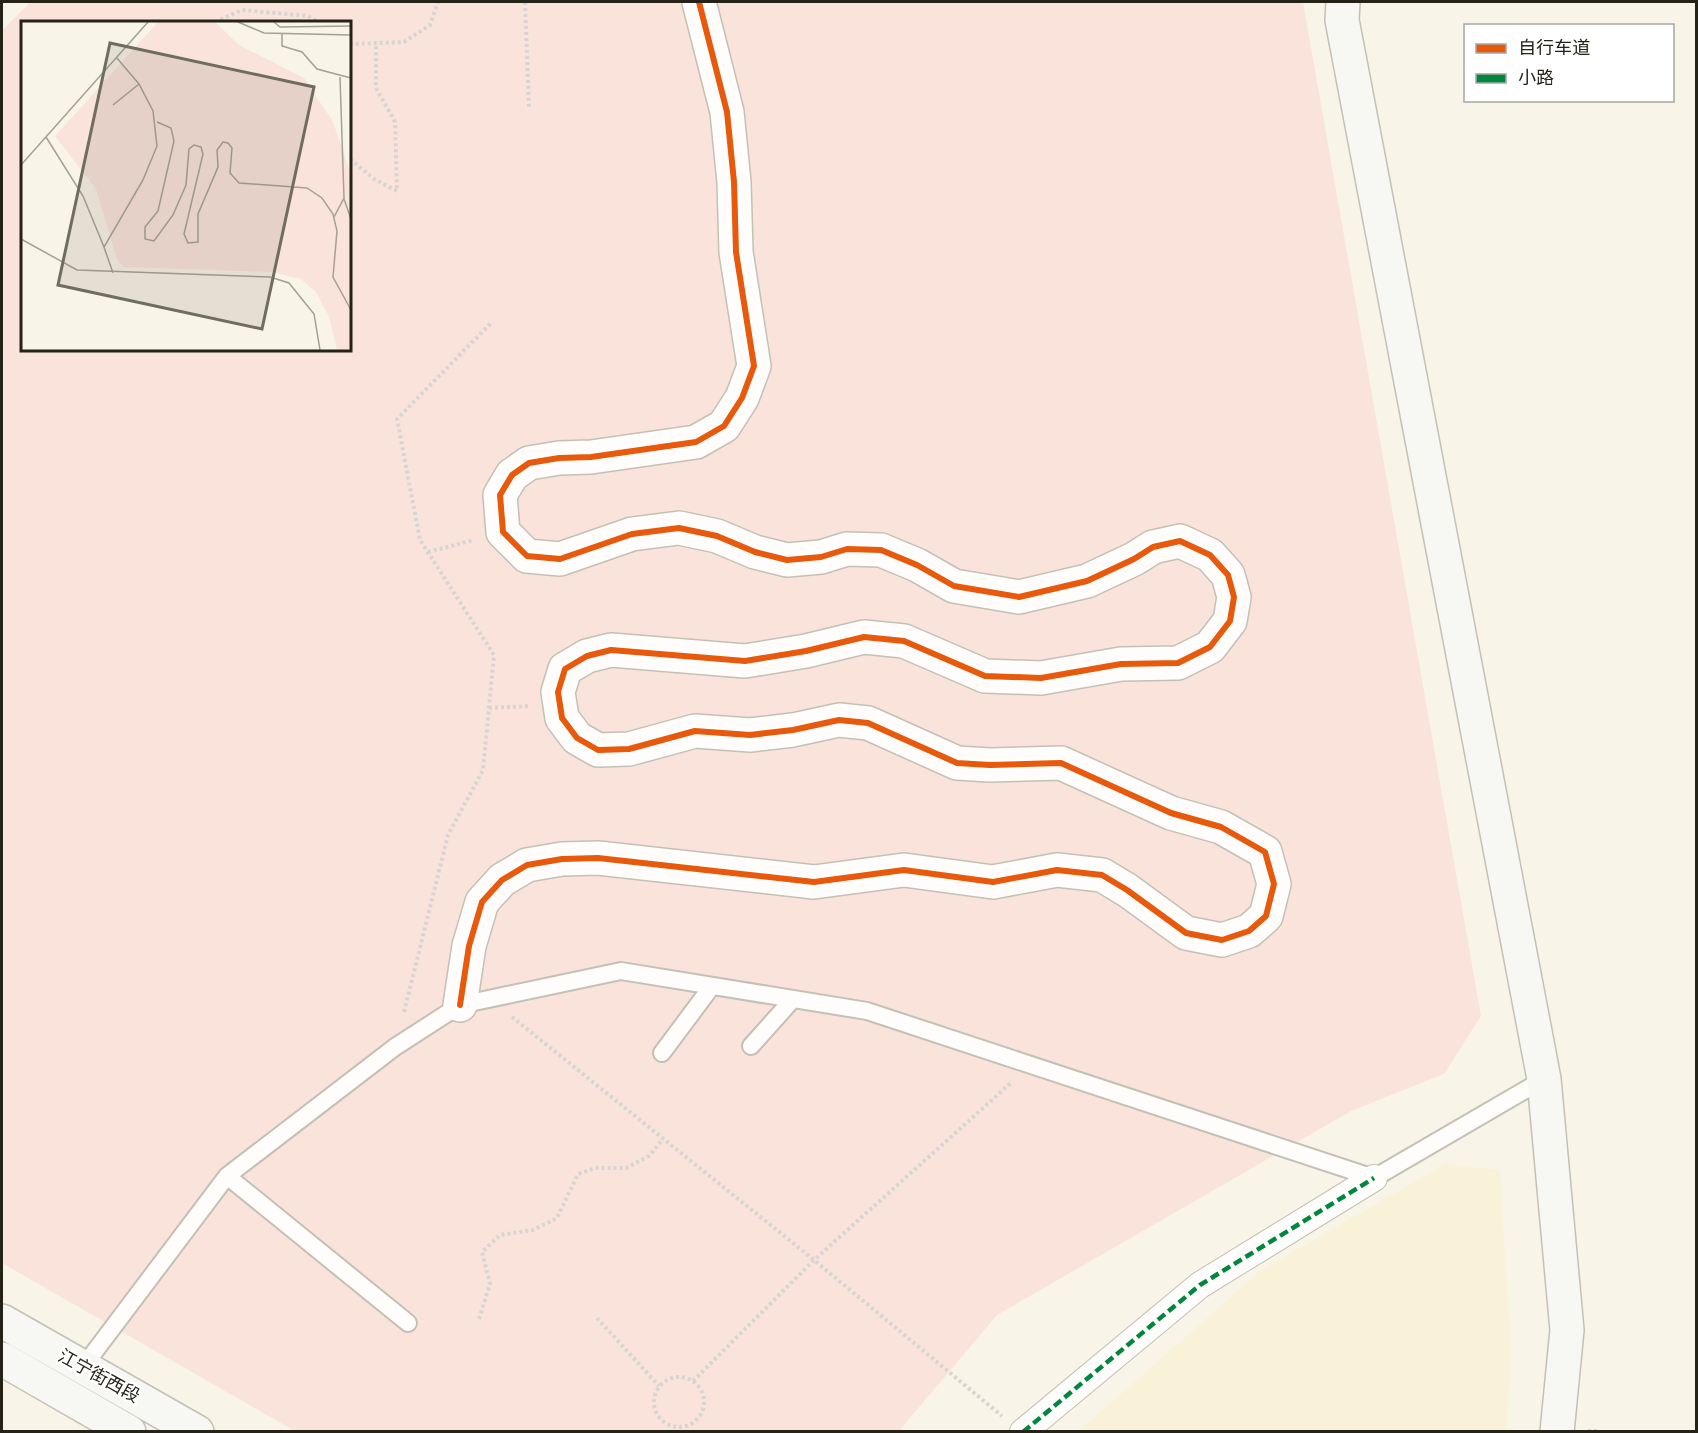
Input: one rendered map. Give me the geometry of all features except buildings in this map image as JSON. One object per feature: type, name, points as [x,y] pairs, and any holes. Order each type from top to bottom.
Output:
[{"type":"main road","points":[[1343,2],[1341,20],[1544,1078],[1567,1330],[1557,1431]]},
{"type":"main road","name":"江宁街西段","points":[[2,1321],[197,1431]]},
{"type":"main road","name":"江宁街西段","points":[[2,1359],[129,1431]]},
{"type":"street","points":[[475,1002],[469,946],[482,902],[502,880],[527,865],[562,859],[598,858],[814,882],[904,870],[993,882],[1057,870],[1102,875],[1127,890],[1186,933],[1222,940],[1249,931],[1266,916],[1274,884],[1265,852],[1221,827],[1171,813],[1060,763],[990,765],[957,763],[868,723],[839,720],[794,730],[750,735],[695,731],[629,749],[598,750],[577,738],[562,718],[558,692],[565,669],[587,656],[610,650],[745,661],[806,651],[864,637],[904,641],[985,676],[1041,678],[1121,664],[1178,663],[1210,647],[1230,621],[1234,597],[1228,575],[1210,555],[1180,541],[1153,547],[1134,559],[1087,580],[1019,597],[954,586],[917,565],[881,550],[847,549],[821,557],[787,560],[755,552],[717,536],[679,528],[632,534],[560,560],[527,556],[503,532],[500,495],[512,475],[529,463],[696,442],[724,426],[742,398],[754,366],[736,252],[734,182],[727,112],[699,2]]},
{"type":"street","points":[[1013,1424],[1200,1285],[1374,1178]]},
{"type":"lane","points":[[83,1367],[227,1176],[395,1047],[475,1002],[621,971],[867,1011],[1374,1178],[1544,1078]]},
{"type":"lane","points":[[662,1053],[712,986]]},
{"type":"lane","points":[[751,1046],[793,999]]},
{"type":"lane","points":[[227,1176],[408,1323]]},
{"type":"path","points":[[351,43],[404,42],[430,25],[438,2]]},
{"type":"path","points":[[525,2],[529,108]]},
{"type":"path","points":[[217,21],[242,10],[308,16],[316,21]]},
{"type":"path","points":[[351,160],[374,179],[397,191],[395,122],[376,88],[376,43]]},
{"type":"path","points":[[395,1047],[448,835],[483,770],[494,655],[420,540],[397,419],[491,323]]},
{"type":"path","points":[[428,552],[503,532]]},
{"type":"path","points":[[489,708],[560,704]]},
{"type":"path","points":[[475,1002],[663,1139],[1013,1424]]},
{"type":"path","points":[[693,1381],[814,1260],[1031,1065]]},
{"type":"path","points":[[479,1319],[489,1284],[482,1252],[500,1235],[533,1230],[557,1218],[578,1174],[595,1168],[626,1168],[649,1156],[663,1139]]},
{"type":"path","points":[[597,1318],[659,1386]]},
{"type":"path","points":[[676,1377],[693,1381],[703,1394],[703,1410],[694,1423],[679,1430],[664,1423],[654,1409],[653,1400],[659,1386],[667,1379],[676,1377]]},
{"type":"shaded area","points":[[30,2],[1303,2],[1481,1016],[1444,1074],[1351,1111],[997,1315],[899,1431],[295,1431],[2,1263],[2,31]]},
{"type":"shaded area","points":[[1445,1164],[1500,1170],[1511,1351],[1506,1431],[1079,1431],[1260,1271]]},
{"type":"marked path","points":[[1023,1432],[1200,1285],[1374,1178]]},
{"type":"cycle path","points":[[460,1005],[469,946],[482,902],[502,880],[527,865],[562,859],[598,858],[814,882],[904,870],[993,882],[1057,870],[1102,875],[1127,890],[1186,933],[1222,940],[1249,931],[1266,916],[1274,884],[1265,852],[1221,827],[1171,813],[1061,763],[990,765],[957,763],[868,723],[839,720],[793,730],[750,735],[695,731],[629,749],[598,750],[577,738],[562,718],[558,692],[565,669],[587,656],[611,650],[745,661],[806,651],[864,637],[904,641],[985,676],[1041,678],[1121,664],[1178,663],[1210,647],[1230,621],[1234,597],[1228,575],[1210,555],[1180,541],[1153,547],[1134,559],[1087,581],[1019,597],[954,586],[917,565],[881,550],[847,549],[821,557],[787,560],[755,552],[717,536],[679,528],[632,534],[560,559],[527,556],[503,532],[500,495],[512,475],[529,463],[696,442],[724,426],[742,398],[754,366],[736,252],[734,182],[727,112],[699,2]]}]
